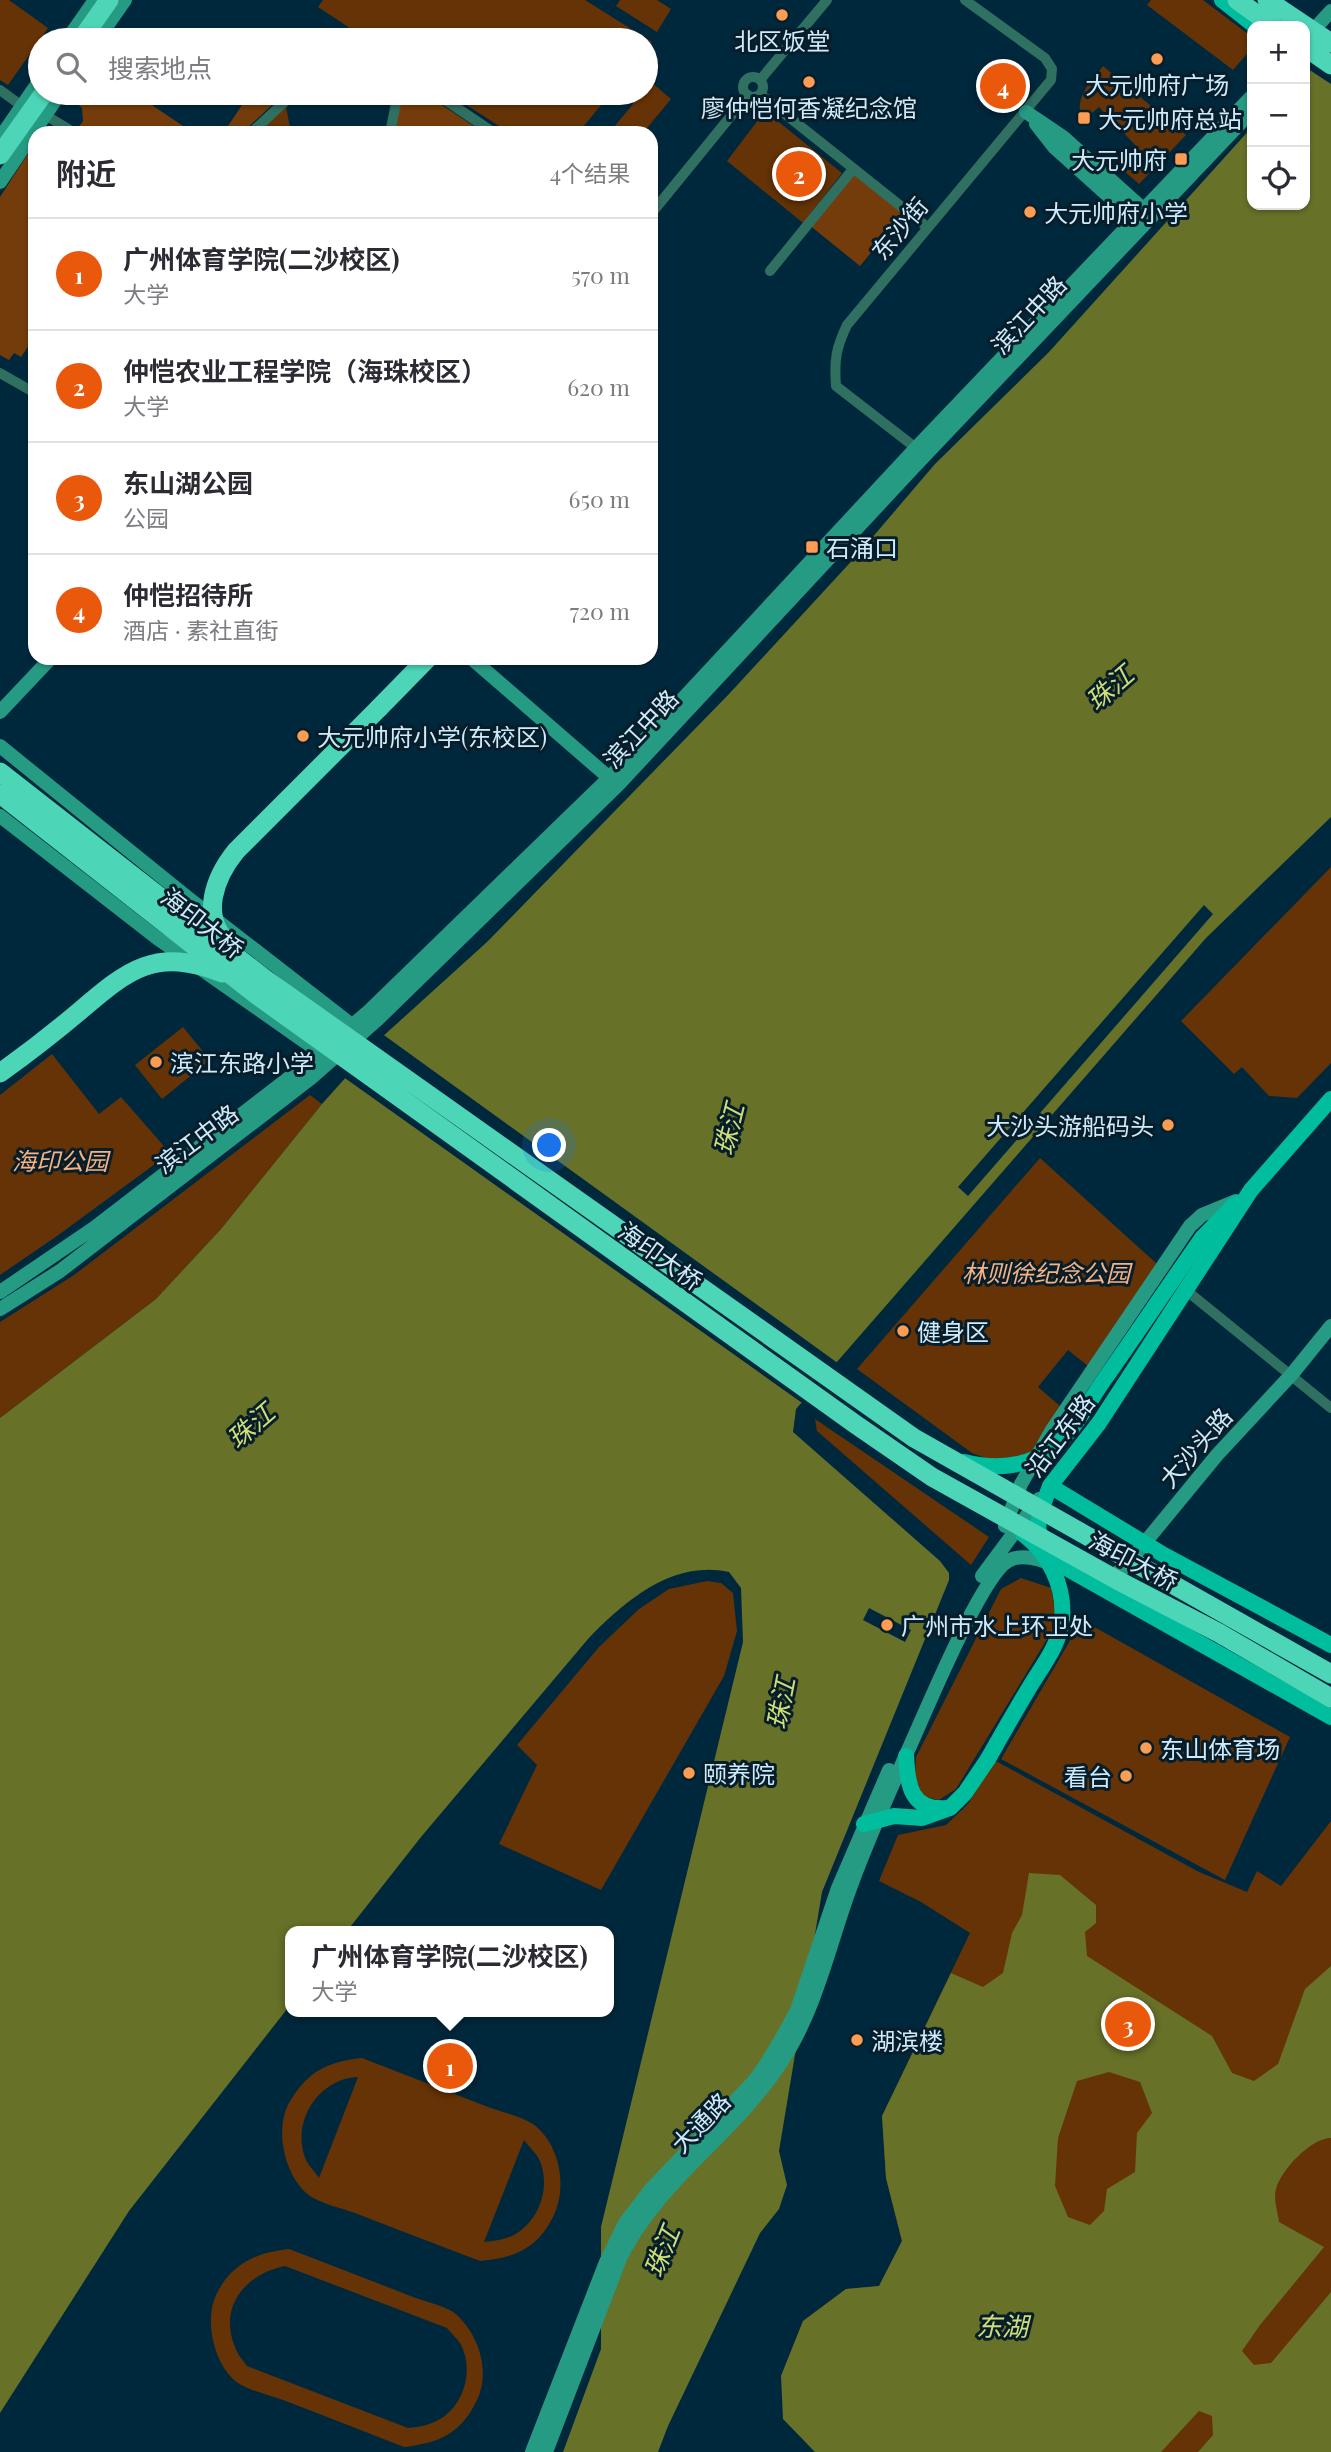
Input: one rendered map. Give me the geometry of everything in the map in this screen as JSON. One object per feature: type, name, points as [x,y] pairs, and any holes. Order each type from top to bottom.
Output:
[{"type":"highway","points":[[89,28],[109,0]]},
{"type":"highway","points":[[1237,0],[1266,21]]},
{"type":"highway","points":[[1267,0],[1287,21]]},
{"type":"highway","points":[[1310,46],[1331,65]]},
{"type":"highway","points":[[0,155],[35,105]]},
{"type":"highway","points":[[262,988],[217,927],[213,905],[219,875],[236,851],[421,665]]},
{"type":"highway","name":"海印大桥","points":[[0,772],[262,988],[932,1449],[1331,1674]]},
{"type":"highway","name":"海印大桥","points":[[0,794],[823,1402],[932,1476],[1219,1633],[1331,1698]]},
{"type":"highway","points":[[0,1073],[114,981],[145,966],[178,962],[202,966],[262,988]]},
{"type":"main road","points":[[75,28],[95,0]]},
{"type":"main road","points":[[105,28],[125,0]]},
{"type":"main road","points":[[1222,0],[1249,21]]},
{"type":"main road","points":[[1284,0],[1325,25]]},
{"type":"main road","points":[[1310,46],[1331,11]]},
{"type":"main road","points":[[0,138],[28,97]]},
{"type":"main road","name":"滨江中路","points":[[0,1309],[60,1271],[311,1078],[345,1048],[614,781],[1247,101]]},
{"type":"main road","points":[[38,126],[52,105]]},
{"type":"main road","points":[[1026,112],[1054,147],[1142,216]]},
{"type":"main road","name":"滨江中路","points":[[0,1292],[94,1228],[353,1026],[614,781],[916,448],[1142,216],[1247,116]]},
{"type":"main road","points":[[0,182],[28,140]]},
{"type":"main road","points":[[0,712],[44,665]]},
{"type":"main road","points":[[479,665],[614,781]]},
{"type":"main road","points":[[0,746],[188,898],[353,1026],[345,1048],[321,1052],[157,938],[0,816]]},
{"type":"main road","points":[[157,938],[171,938],[178,931],[188,915],[188,898]]},
{"type":"main road","name":"沿江东路","points":[[871,1821],[944,1651],[984,1573],[1099,1423],[1251,1190],[1331,1100]]},
{"type":"main road","points":[[932,1449],[965,1462],[996,1467],[1027,1462],[1054,1447],[1069,1430],[1202,1238],[1251,1190]]},
{"type":"main road","points":[[984,1573],[1021,1484],[1052,1430],[1190,1226],[1202,1215],[1230,1205],[1251,1190]]},
{"type":"main road","name":"大沙头路","points":[[1086,1580],[1099,1583],[1111,1579],[1124,1568],[1217,1455],[1292,1374],[1331,1326]]},
{"type":"main road","points":[[1331,1645],[1164,1555],[1050,1486],[1038,1518],[1040,1535],[1060,1563],[1127,1604],[1331,1717]]},
{"type":"main road","points":[[871,1821],[894,1816],[922,1818],[950,1808],[965,1793],[988,1759],[1053,1647],[1062,1620],[1060,1595],[1048,1560],[1031,1540],[996,1513]]},
{"type":"main road","points":[[1127,1604],[1129,1587],[1138,1572],[1146,1562],[1164,1555]]},
{"type":"main road","points":[[871,1821],[906,1756],[959,1639],[996,1572],[1006,1562],[1016,1558],[1033,1558],[1086,1580]]},
{"type":"main road","points":[[906,1756],[912,1795],[930,1807],[950,1808]]},
{"type":"main road","name":"大通路","points":[[532,2452],[621,2256],[648,2211],[745,2109],[783,2060],[808,2012],[843,1890],[871,1821]]},
{"type":"main road","name":"大通路","points":[[546,2452],[587,2329]]},
{"type":"street","points":[[760,80],[827,0]]},
{"type":"street","name":"东沙街","points":[[916,448],[836,386],[834,361],[838,344],[847,325],[1051,80],[1052,69],[1038,53],[965,0]]},
{"type":"street","points":[[658,206],[754,94],[763,88],[760,80],[752,77],[745,82],[744,90],[754,94],[927,227]]},
{"type":"street","points":[[0,90],[22,106]]},
{"type":"street","points":[[259,126],[281,105]]},
{"type":"street","points":[[391,126],[396,105]]},
{"type":"street","points":[[451,105],[477,126]]},
{"type":"street","points":[[45,115],[63,126]]},
{"type":"street","points":[[770,271],[853,169]]},
{"type":"street","points":[[0,373],[28,389]]},
{"type":"street","points":[[1187,1290],[1331,1408]]},
{"type":"green space","points":[[0,0],[9,0],[48,28],[28,28],[28,56],[8,85],[0,80]]},
{"type":"green space","points":[[323,0],[585,0],[630,28],[350,28],[318,7]]},
{"type":"green space","points":[[620,0],[657,0],[671,9],[658,30],[616,6]]},
{"type":"green space","points":[[1151,0],[1203,0],[1247,33],[1247,54],[1233,70],[1147,5]]},
{"type":"green space","points":[[1103,66],[1186,135],[1139,184],[1117,165],[1137,147],[1099,107],[1081,122],[1082,98]]},
{"type":"green space","points":[[658,88],[671,99],[649,126],[615,126],[632,105],[658,105]]},
{"type":"green space","points":[[281,105],[286,105],[290,126],[258,126]]},
{"type":"green space","points":[[467,105],[601,105],[584,126],[499,126]]},
{"type":"green space","points":[[765,111],[842,173],[803,223],[727,161]]},
{"type":"green space","points":[[1331,867],[1331,1063],[1297,1098],[1269,1096],[1242,1067],[1234,1074],[1181,1021]]},
{"type":"green space","points":[[183,1027],[210,1060],[162,1099],[135,1065]]},
{"type":"green space","name":"海印公园","points":[[52,1054],[99,1114],[121,1097],[170,1153],[0,1275],[0,1095]]},
{"type":"green space","name":"海印公园","points":[[310,1095],[322,1104],[221,1229],[156,1299],[0,1418],[0,1322],[74,1275]]},
{"type":"green space","name":"林则徐纪念公园","points":[[1040,1158],[1157,1264],[1088,1366],[1068,1350],[1038,1387],[1060,1406],[1031,1453],[1012,1460],[988,1459],[972,1453],[857,1369]]},
{"type":"green space","points":[[815,1419],[989,1537],[971,1565],[817,1431]]},
{"type":"green space","points":[[1021,1578],[1051,1588],[1055,1609],[1052,1631],[956,1789],[939,1800],[922,1796],[915,1778],[916,1757],[1001,1589]]},
{"type":"green space","points":[[707,1581],[721,1583],[733,1593],[737,1631],[724,1676],[601,1890],[499,1844],[537,1765],[517,1745],[599,1647],[639,1609],[669,1589]]},
{"type":"green space","name":"东山体育场","points":[[1082,1620],[1290,1737],[1225,1880],[1001,1759]]},
{"type":"green space","name":"东湖","points":[[994,1760],[1199,1872],[1247,1892],[1257,1871],[1281,1886],[1331,1821],[1331,2452],[816,2452],[781,2376],[803,2321],[846,2289],[879,2286],[902,2241],[886,2178],[882,2116],[970,1933],[921,1902],[879,1881],[898,1835],[946,1825],[968,1804]]},
{"type":"green space","points":[[362,2058],[523,2119],[542,2133],[550,2143],[559,2167],[560,2193],[553,2217],[540,2237],[514,2254],[480,2261],[320,2201],[301,2188],[288,2166],[282,2140],[282,2126],[289,2103],[303,2083],[319,2070],[338,2062]],"holes":[[[358,2077],[319,2178],[306,2160],[302,2146],[305,2117],[311,2105],[331,2085]],[[524,2140],[538,2157],[542,2167],[544,2187],[539,2207],[528,2224],[516,2234],[484,2242]]]},
{"type":"green space","points":[[289,2249],[457,2315],[472,2334],[483,2368],[483,2379],[476,2402],[463,2422],[438,2439],[404,2447],[238,2383],[217,2355],[211,2330],[216,2295],[237,2268],[256,2257]],"holes":[[[285,2266],[447,2328],[460,2343],[465,2355],[466,2376],[461,2396],[440,2419],[408,2428],[247,2366],[235,2347],[230,2318],[233,2305],[248,2284],[258,2276]]]},
{"type":"shaded area","points":[[79,105],[152,105],[183,126],[80,126],[83,121],[82,108]]},
{"type":"shaded area","points":[[242,105],[272,105],[250,126],[228,126]]},
{"type":"shaded area","points":[[396,105],[442,105],[474,126],[391,126]]},
{"type":"shaded area","points":[[28,154],[28,346],[21,357],[14,353],[9,360],[0,355],[0,197]]},
{"type":"shaded area","points":[[853,169],[906,210],[860,266],[808,224]]},
{"type":"water","name":"珠江","points":[[1331,46],[1331,817],[1206,938],[796,1409],[793,1432],[940,1561],[949,1573],[949,1580],[822,1892],[779,2151],[787,2185],[779,2209],[760,2233],[658,2452],[563,2452],[601,2349],[601,2227],[743,1642],[741,1588],[729,1572],[708,1570],[688,1572],[651,1587],[618,1611],[588,1639],[421,1837],[351,1926],[285,1926],[285,2012],[129,2211],[0,2413],[0,1418],[156,1299],[221,1229],[322,1104],[381,1038],[487,942],[729,694],[859,553],[935,464],[1049,352],[1247,133],[1247,210],[1310,210],[1310,67]]},
{"type":"water","name":"东湖","points":[[1029,1873],[1060,1875],[1096,1905],[1096,1923],[1085,1932],[1087,1956],[1212,2036],[1232,2073],[1254,2081],[1278,2064],[1305,1989],[1331,1966],[1331,2138],[1315,2143],[1298,2156],[1279,2181],[1275,2197],[1279,2222],[1324,2247],[1242,2351],[1254,2365],[1271,2363],[1331,2292],[1331,2452],[1198,2452],[1213,2435],[1212,2416],[1199,2411],[1161,2452],[815,2452],[783,2419],[781,2376],[803,2321],[846,2289],[879,2286],[902,2241],[886,2178],[882,2116],[951,1973],[983,1987],[1003,1973],[1012,1933],[1022,1915]],"holes":[[[1109,2072],[1140,2082],[1152,2113],[1137,2133],[1135,2172],[1107,2189],[1104,2211],[1090,2225],[1068,2217],[1055,2186],[1058,2138],[1077,2081]]]},
{"type":"pier","points":[[1331,42],[1331,84],[1310,70],[1310,62]]},
{"type":"pier","points":[[1204,905],[1213,914],[968,1196],[958,1187]]},
{"type":"pier","points":[[381,1033],[839,1364],[805,1405],[342,1076]]},
{"type":"pier","name":"广州市水上环卫处","points":[[869,1608],[911,1630],[905,1642],[863,1620]]},
{"type":"place","name":"北区饭堂","points":[[782,15]]},
{"type":"place","name":"大元帅府广场","points":[[1157,59]]},
{"type":"place","name":"廖仲恺何香凝纪念馆","points":[[809,82]]},
{"type":"place","name":"仲恺招待所","points":[[1003,86]]},
{"type":"place","name":"大元帅府总站","points":[[1084,118]]},
{"type":"place","name":"大元帅府","points":[[1181,159]]},
{"type":"place","name":"仲恺农业工程学院（海珠校区）","points":[[799,174]]},
{"type":"place","name":"大元帅府小学","points":[[1030,212]]},
{"type":"place","name":"石涌口","points":[[812,547]]},
{"type":"place","name":"大元帅府小学(东校区)","points":[[303,736]]},
{"type":"place","name":"滨江东路小学","points":[[156,1062]]},
{"type":"place","name":"大沙头游船码头","points":[[1168,1125]]},
{"type":"place","name":"健身区","points":[[903,1331]]},
{"type":"place","name":"广州市水上环卫处","points":[[887,1625]]},
{"type":"place","name":"东山体育场","points":[[1146,1748]]},
{"type":"place","name":"颐养院","points":[[689,1773]]},
{"type":"place","name":"看台","points":[[1126,1776]]},
{"type":"place","name":"东山湖公园","points":[[1128,2024]]},
{"type":"place","name":"湖滨楼","points":[[857,2040]]},
{"type":"place","name":"广州体育学院(二沙校区)","points":[[450,2066]]}]
